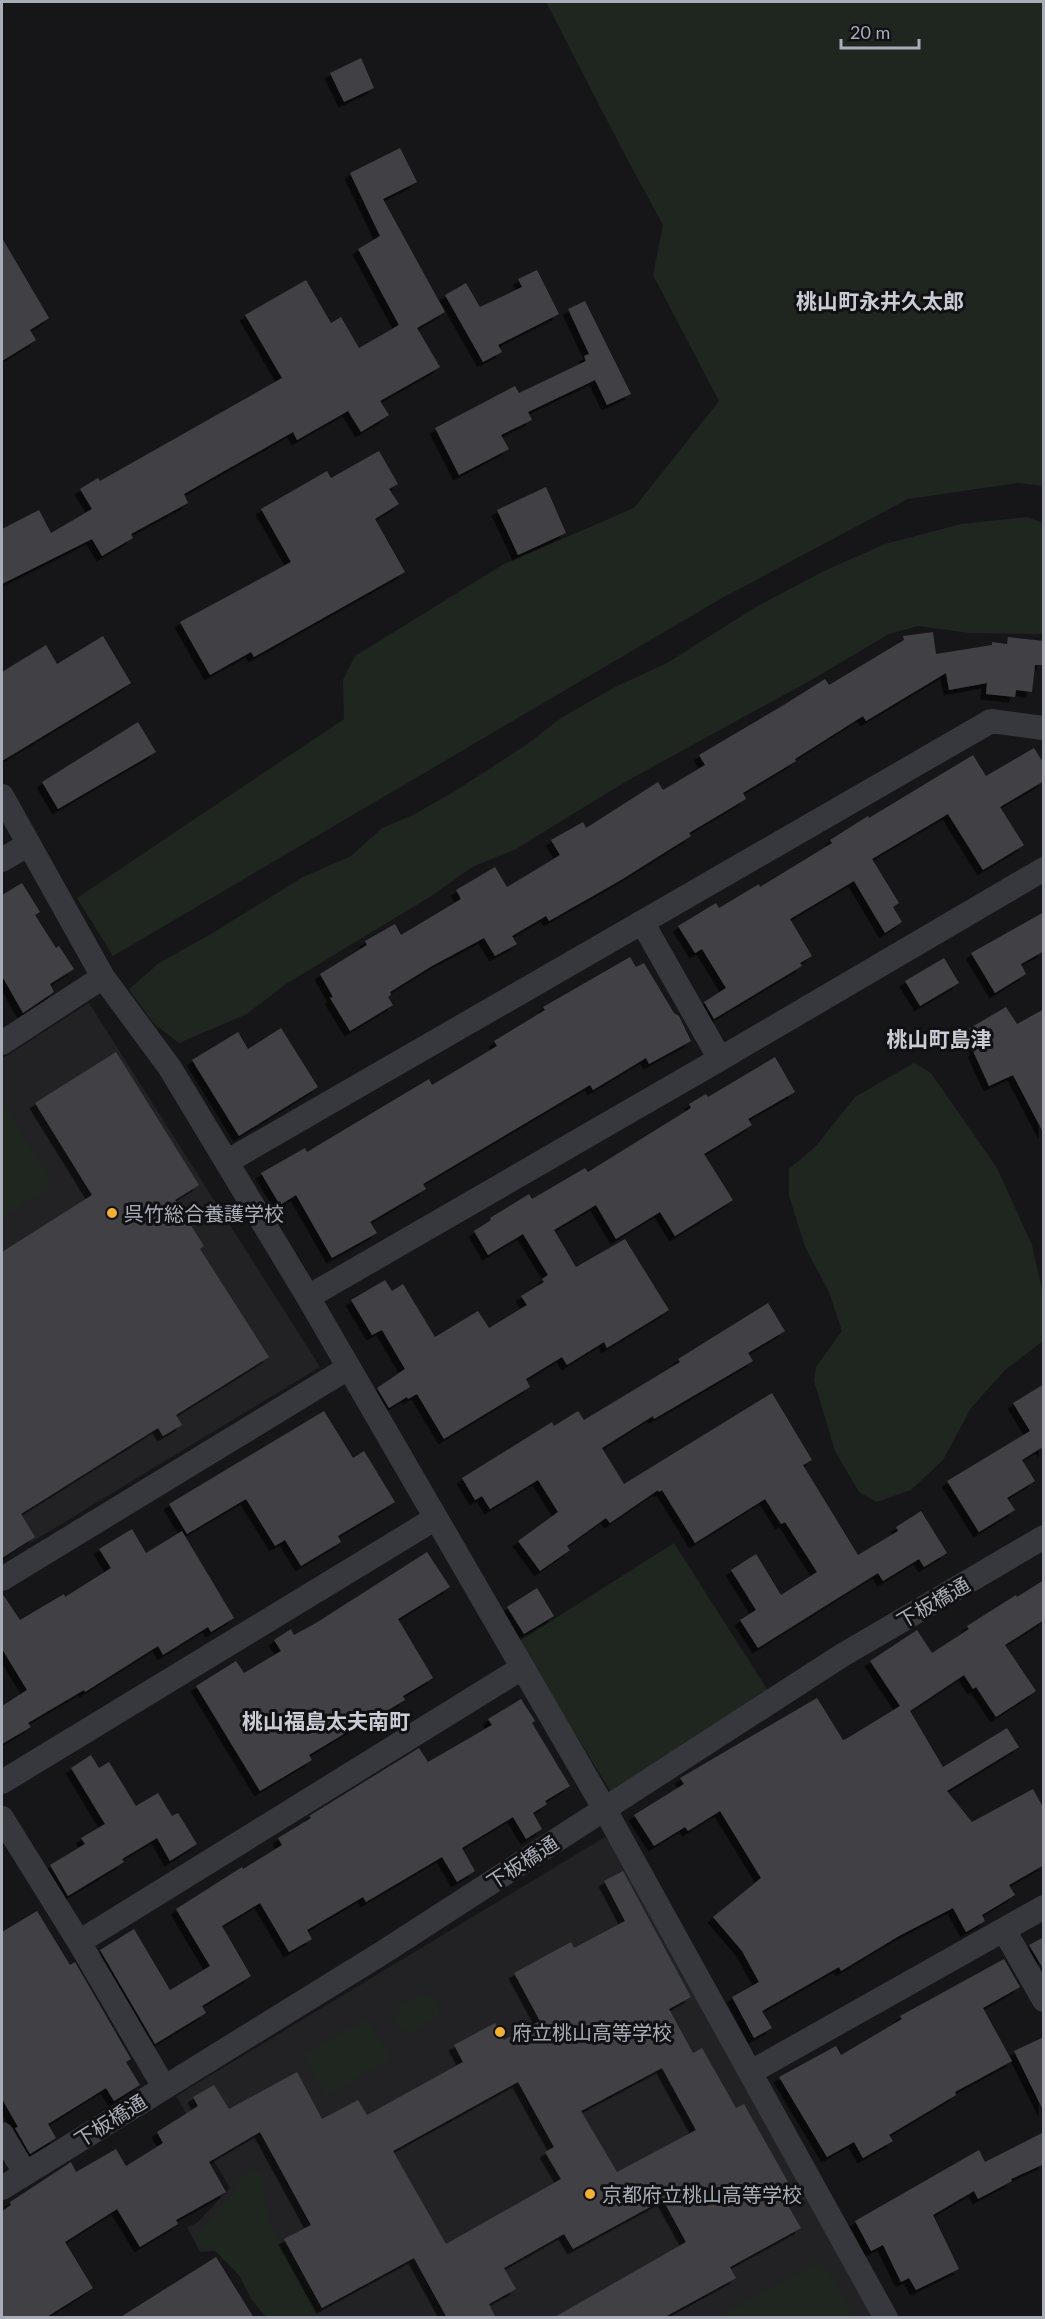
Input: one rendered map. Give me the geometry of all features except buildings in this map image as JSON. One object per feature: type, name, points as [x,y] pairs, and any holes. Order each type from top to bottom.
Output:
[{"type":"street","points":[[228,1161],[991,721],[1044,728]]},
{"type":"street","points":[[2,796],[103,977],[170,1068],[308,1297],[604,1808],[886,2318]]},
{"type":"street","points":[[2,860],[29,844]]},
{"type":"street","points":[[308,1297],[1044,869]]},
{"type":"street","points":[[642,922],[720,1059]]},
{"type":"street","points":[[2,1043],[103,977]]},
{"type":"street","points":[[2,1579],[348,1368]]},
{"type":"street","points":[[2,1782],[436,1518]]},
{"type":"street","name":"下板橋通","points":[[2,2188],[382,1953],[841,1656],[1044,1537]]},
{"type":"street","points":[[79,1942],[522,1668]]},
{"type":"street","points":[[2,1818],[79,1942],[164,2087]]},
{"type":"street","points":[[752,2072],[1044,1907]]},
{"type":"street","points":[[1004,1930],[1044,2000]]},
{"type":"street","points":[[2,2134],[25,2173]]},
{"type":"shaded area","points":[[546,2],[1043,2],[1043,486],[1018,483],[908,499],[722,598],[113,956],[77,898],[344,719],[343,680],[355,656],[504,564],[634,508],[719,401],[653,275],[663,225]]},
{"type":"shaded area","points":[[1027,517],[1043,523],[1043,634],[970,633],[918,626],[889,634],[813,679],[625,782],[516,849],[474,866],[428,898],[286,984],[247,1014],[179,1043],[153,1023],[129,989],[159,963],[303,877],[351,856],[382,828],[413,815],[455,791],[526,745],[561,718],[615,687],[667,663],[756,607],[824,571],[885,544],[961,524]]},
{"type":"shaded area","name":"呉竹総合養護学校","points":[[89,1003],[320,1367],[2,1560],[2,1059]]},
{"type":"shaded area","points":[[914,1063],[931,1073],[997,1168],[1032,1245],[1043,1294],[1043,1341],[1006,1369],[971,1408],[943,1460],[911,1490],[877,1502],[859,1492],[835,1451],[814,1381],[816,1367],[842,1331],[829,1292],[805,1247],[789,1196],[789,1169],[815,1147],[855,1097]]},
{"type":"shaded area","points":[[2,1101],[54,1185],[2,1218]]},
{"type":"shaded area","points":[[674,1543],[769,1692],[611,1792],[518,1642]]},
{"type":"shaded area","name":"府立桃山高等学校","points":[[605,1837],[621,1855],[874,2317],[269,2317],[233,2250],[200,2252],[187,2227],[197,2223],[230,2188],[176,2096]]},
{"type":"shaded area","points":[[421,1993],[434,1998],[440,2012],[437,2017],[410,2033],[400,2030],[394,2020],[398,2007]]},
{"type":"shaded area","points":[[368,2018],[391,2060],[325,2096],[303,2054]]},
{"type":"shaded area","points":[[250,2170],[259,2171],[267,2181],[266,2203],[269,2222],[322,2317],[266,2317],[251,2299],[239,2275],[216,2252],[198,2246],[195,2236],[234,2192],[240,2177]]},
{"type":"shaded area","points":[[822,2260],[854,2317],[718,2317]]},
{"type":"place","name":"呉竹総合養護学校","points":[[112,1213]]},
{"type":"place","name":"府立桃山高等学校","points":[[500,2032]]},
{"type":"place","name":"京都府立桃山高等学校","points":[[590,2194]]},
{"type":"district","name":"桃山町永井久太郎","points":[[880,300]]},
{"type":"district","name":"桃山町島津","points":[[939,1038]]},
{"type":"district","name":"桃山福島太夫南町","points":[[326,1720]]}]
